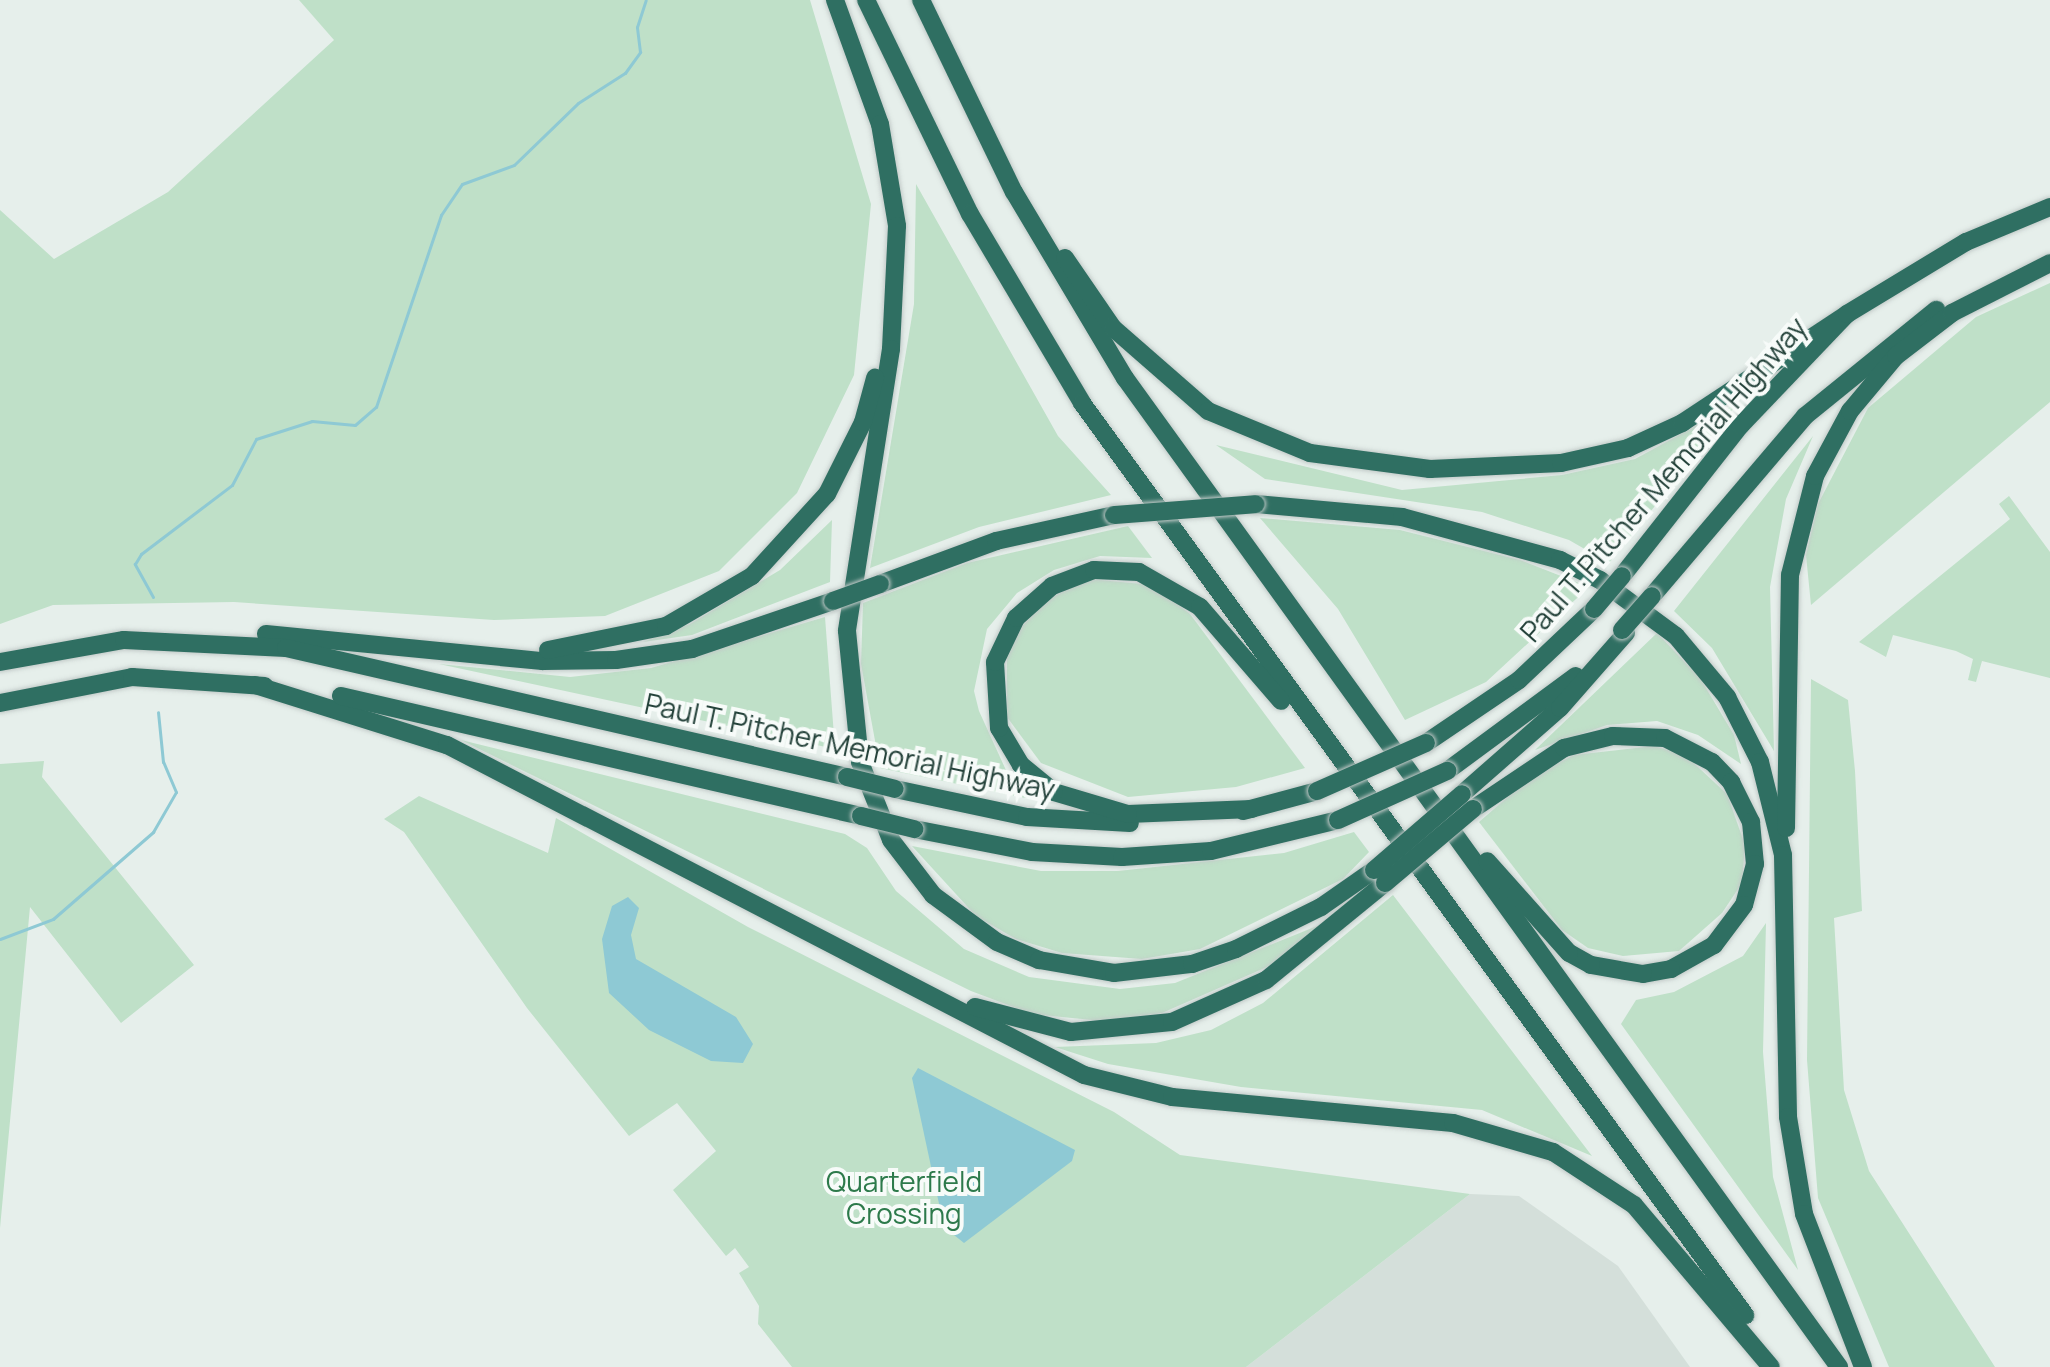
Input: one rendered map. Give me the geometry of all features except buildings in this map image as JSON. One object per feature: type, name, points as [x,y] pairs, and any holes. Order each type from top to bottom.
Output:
[{"type":"highway","points":[[835,0],[880,124],[899,274],[853,570],[848,679],[860,762],[909,868],[964,922],[997,942],[1039,960],[1114,973],[1192,964],[1236,949],[1380,876]]},
{"type":"highway","points":[[866,0],[970,214],[1082,403],[1467,939],[1783,1367]]},
{"type":"highway","points":[[921,0],[987,140],[1125,378],[1839,1367]]},
{"type":"highway","points":[[987,140],[1113,328],[1160,375],[1237,426],[1344,460],[1476,471],[1628,448],[1682,423],[1847,314]]},
{"type":"highway","name":"Paul T. Pitcher Memorial Highway","points":[[0,662],[87,644],[169,639],[286,648],[895,789],[1065,821],[1159,822],[1252,809],[1317,791],[1426,743],[1519,680],[1594,609],[1741,425],[1847,314],[1933,259],[2050,207]]},
{"type":"highway","points":[[841,947],[1007,1020],[1071,1032],[1134,1030],[1236,998],[1468,802],[1560,708],[1805,416],[1861,365],[1946,303],[2050,253]]},
{"type":"highway","points":[[1785,911],[1790,575],[1815,476],[1850,411],[1896,356],[1952,313],[2050,263]]},
{"type":"highway","points":[[448,651],[562,650],[631,638],[695,612],[752,576],[806,523],[844,465],[863,422],[899,274]]},
{"type":"highway","points":[[87,644],[231,631],[567,661],[653,656],[740,636],[996,541],[1114,515],[1256,504],[1402,517],[1501,541],[1600,580],[1676,636],[1727,697],[1760,762],[1783,855],[1794,1163],[1818,1261],[1863,1367]]},
{"type":"highway","points":[[1252,809],[1128,814],[1076,803],[1035,780],[999,728],[992,688],[1003,641],[1032,600],[1094,570],[1139,572],[1180,591],[1222,629],[1467,939]]},
{"type":"highway","points":[[0,703],[132,677],[255,685],[345,696],[914,829],[1032,852],[1122,857],[1211,851],[1338,820],[1447,771],[1543,706],[1624,631]]},
{"type":"highway","points":[[1339,678],[1539,924],[1591,965],[1643,974],[1694,959],[1730,928],[1751,887],[1754,842],[1743,800],[1712,762],[1665,738],[1613,736],[1564,748],[1468,802]]},
{"type":"highway","points":[[255,685],[447,745],[841,947],[1055,1061],[1114,1084],[1172,1097],[1453,1123],[1553,1152],[1634,1205],[1771,1367]]},
{"type":"shaded area","points":[[1470,1194],[1519,1196],[1618,1266],[1690,1367],[1246,1367]]},
{"type":"green space","points":[[299,0],[810,0],[871,204],[854,375],[797,493],[719,571],[605,616],[494,620],[234,602],[53,605],[0,624],[0,210],[54,259],[168,192],[334,40]]},
{"type":"green space","points":[[916,184],[1058,436],[1111,495],[979,527],[870,568],[914,304]]},
{"type":"green space","points":[[2050,283],[2050,402],[1811,605],[1806,555],[1818,504],[1868,408],[1976,317]]},
{"type":"green space","points":[[1738,403],[1609,563],[1569,540],[1482,512],[1265,479],[1216,445],[1402,490],[1562,475],[1635,459]]},
{"type":"green space","points":[[1813,436],[1786,499],[1770,587],[1774,751],[1712,648],[1674,611]]},
{"type":"green space","points":[[2009,496],[2050,552],[2050,678],[1982,661],[1976,682],[1968,680],[1973,659],[1956,651],[1893,635],[1886,657],[1859,642],[2010,519],[1999,504]]},
{"type":"green space","points":[[1260,518],[1400,530],[1520,560],[1589,587],[1486,682],[1405,720],[1338,609]]},
{"type":"green space","points":[[832,520],[830,582],[692,635],[643,642],[690,624],[780,570]]},
{"type":"green space","points":[[1128,526],[1152,558],[1100,556],[1054,570],[1017,593],[987,629],[974,691],[979,711],[1010,779],[1035,800],[880,768],[861,664],[863,603],[967,563]]},
{"type":"green space","points":[[1089,579],[1153,585],[1190,614],[1305,768],[1236,787],[1128,797],[1041,763],[1007,717],[1007,654],[1017,631],[1050,598]]},
{"type":"green space","points":[[825,617],[835,749],[439,664],[570,677],[651,668]]},
{"type":"green space","points":[[1657,633],[1700,678],[1734,735],[1741,764],[1698,735],[1657,721],[1607,725],[1535,750]]},
{"type":"green space","points":[[1811,679],[1848,700],[1855,771],[1862,911],[1834,918],[1844,1090],[1869,1171],[1995,1367],[1889,1367],[1818,1198],[1807,1060]]},
{"type":"green space","points":[[461,740],[845,834],[867,848],[896,891],[964,949],[1029,977],[1120,989],[1175,983],[1327,922],[1276,963],[1162,1013],[1102,1021],[1032,1014],[971,991]]},
{"type":"green space","points":[[1654,746],[1685,755],[1727,794],[1745,845],[1742,883],[1722,913],[1679,951],[1623,956],[1588,948],[1562,930],[1479,822],[1531,777],[1574,755]]},
{"type":"green space","points":[[44,761],[42,777],[194,965],[121,1023],[30,907],[0,1228],[0,764]]},
{"type":"green space","name":"Quarterfield Crossing","points":[[419,796],[548,853],[556,818],[748,927],[1114,1112],[1180,1155],[1470,1194],[1246,1367],[792,1367],[758,1324],[759,1306],[739,1273],[749,1267],[735,1248],[726,1256],[673,1190],[716,1151],[677,1103],[629,1136],[527,1008],[404,832],[384,819]]},
{"type":"green space","points":[[1354,832],[1369,852],[1343,879],[1200,949],[1142,959],[1062,953],[1016,939],[976,916],[912,846],[1041,871],[1118,871],[1284,853]]},
{"type":"green space","points":[[1393,895],[1592,1156],[1482,1110],[1241,1087],[1108,1064],[1055,1047],[1156,1043],[1211,1030],[1263,1003]]},
{"type":"green space","points":[[1766,923],[1763,1052],[1773,1177],[1798,1270],[1621,1024],[1636,1000],[1674,992],[1743,956]]},
{"type":"water","points":[[628,897],[639,908],[631,935],[636,959],[736,1017],[753,1044],[743,1063],[711,1061],[649,1030],[609,993],[602,939],[612,906]]},
{"type":"water","points":[[918,1068],[1075,1150],[1072,1161],[964,1243],[944,1227],[912,1078]]},
{"type":"waterway","points":[[153,597],[135,564],[141,554],[232,485],[256,439],[312,421],[355,425],[376,407],[441,215],[462,184],[514,165],[578,103],[625,73],[640,52],[637,27],[646,0]]},
{"type":"waterway","points":[[0,939],[53,919],[153,832],[176,792],[163,762],[158,712]]}]
